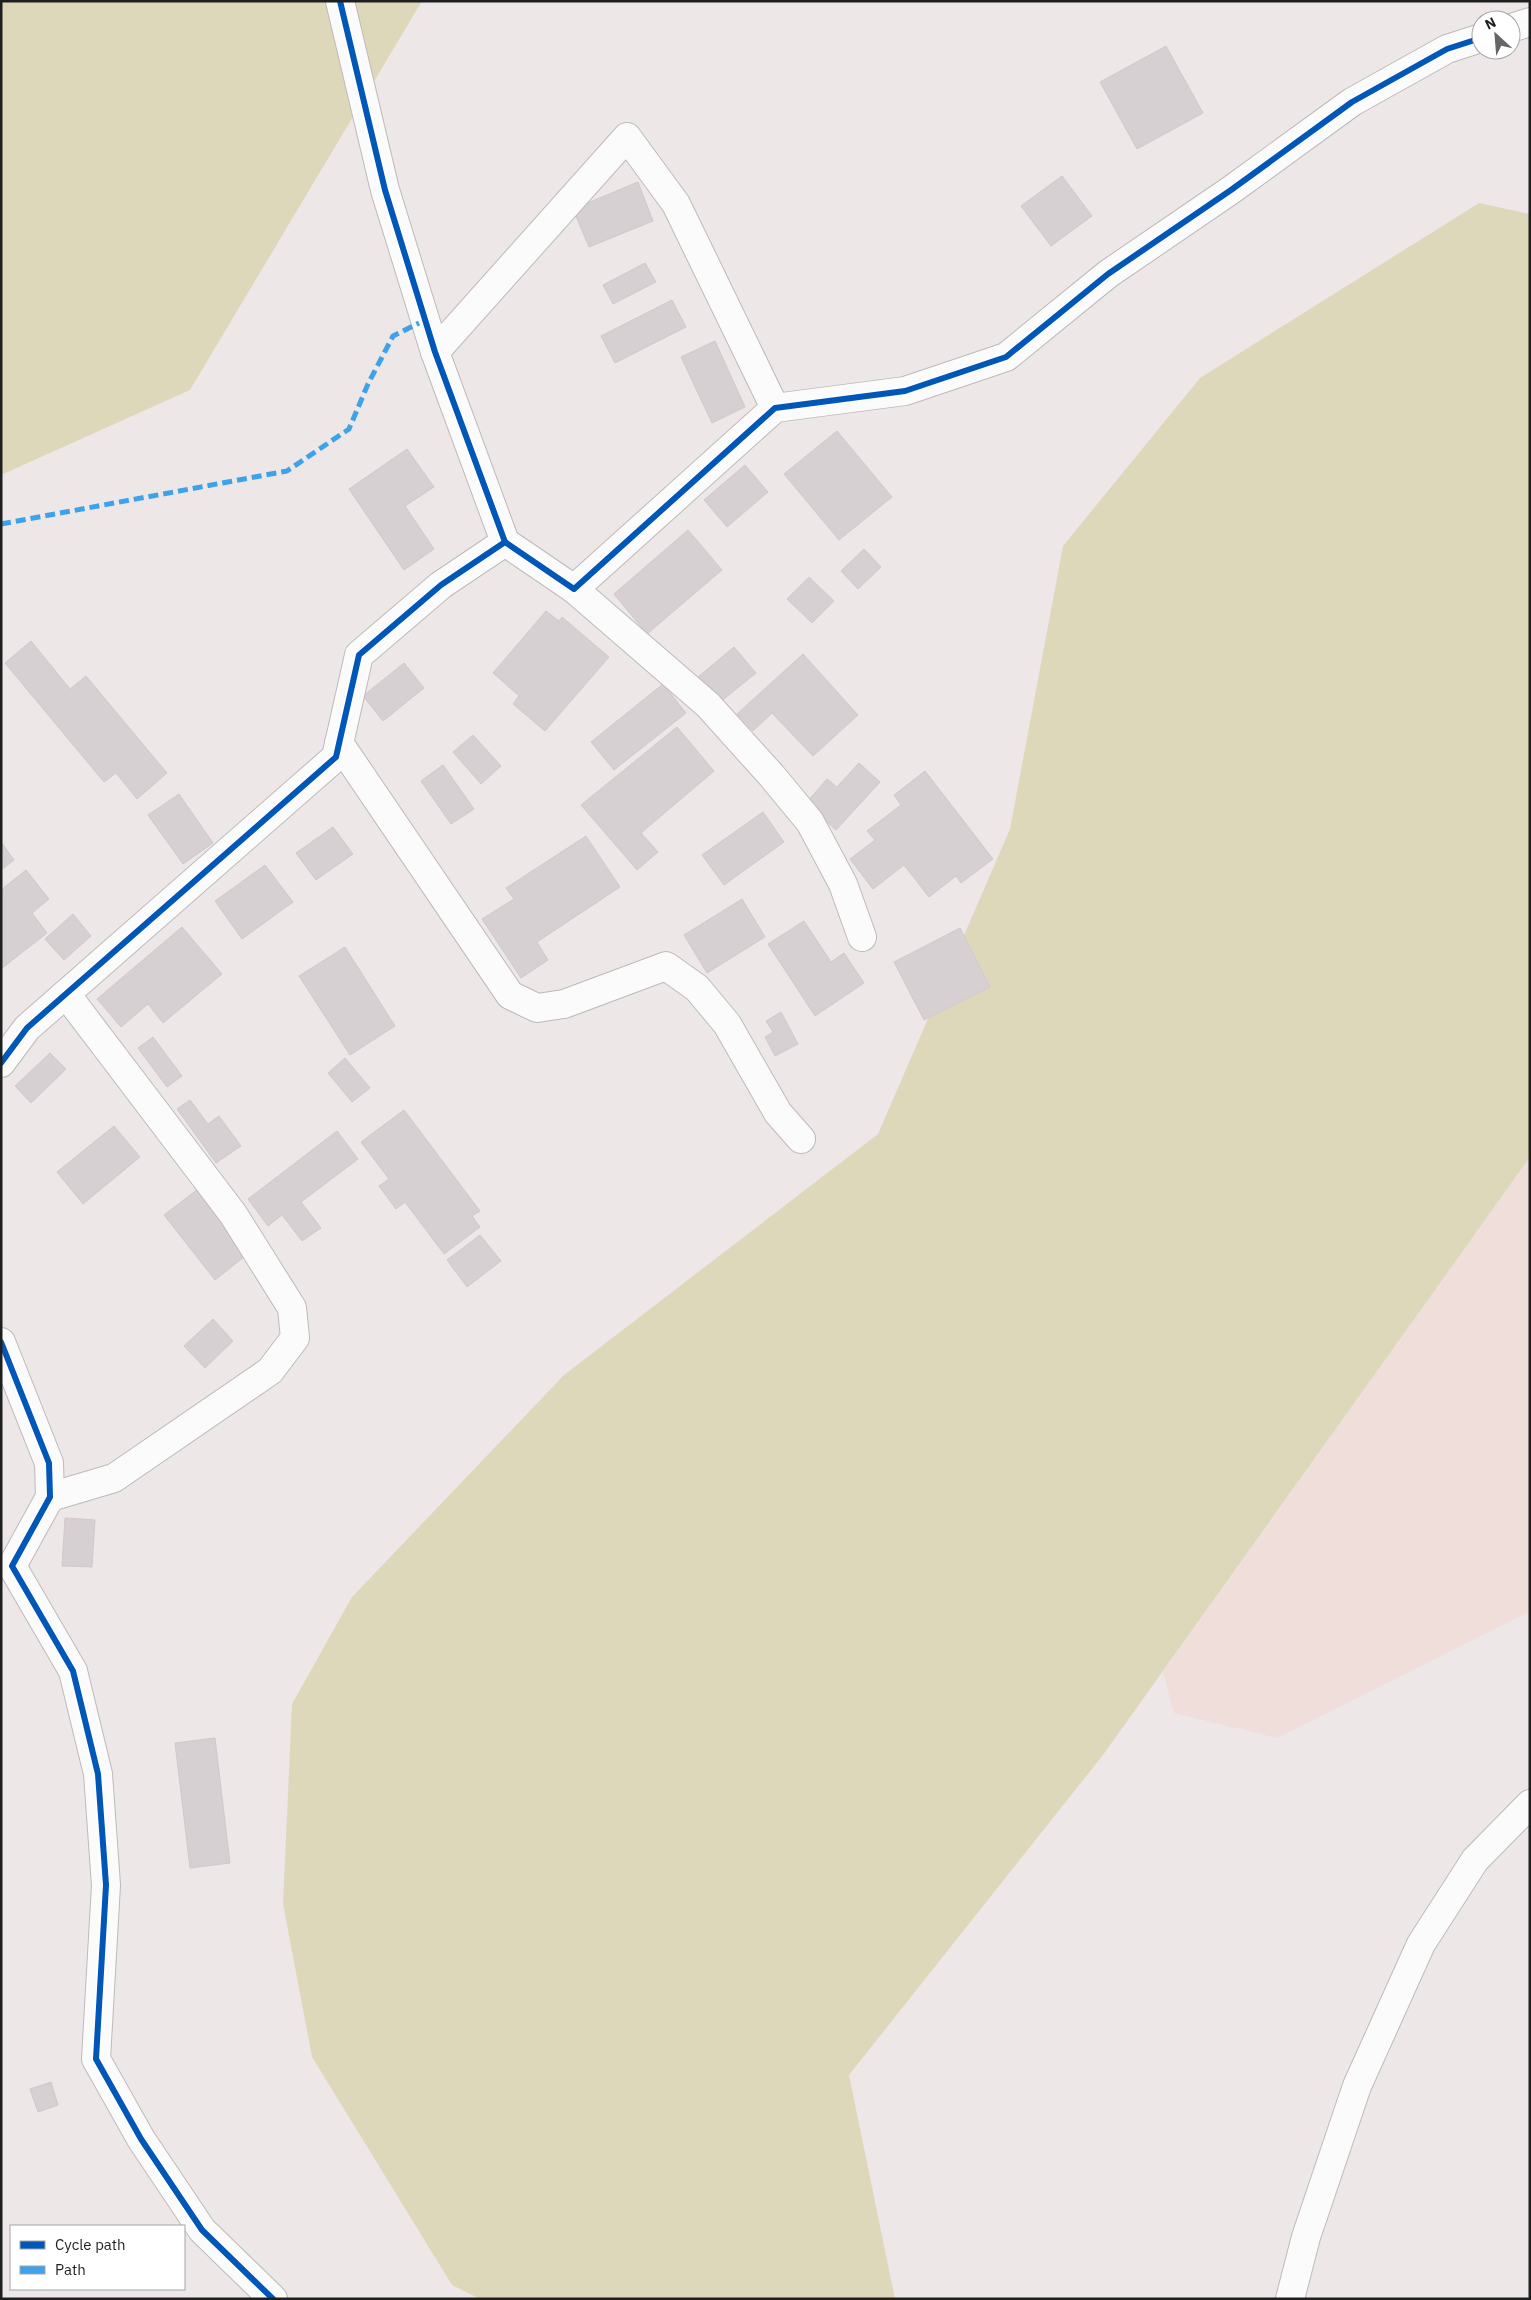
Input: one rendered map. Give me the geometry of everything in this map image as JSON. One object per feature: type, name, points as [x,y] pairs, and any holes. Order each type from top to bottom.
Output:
[{"type":"street","points":[[340,1],[385,190],[435,352],[505,542],[574,589],[708,705],[772,776],[810,822],[843,884],[862,937]]},
{"type":"street","points":[[574,589],[776,408],[905,391],[1006,357],[1108,274],[1232,190],[1352,102],[1447,49],[1471,41]]},
{"type":"street","points":[[435,352],[627,137],[676,204],[776,408]]},
{"type":"street","points":[[1,1063],[27,1028],[336,757],[359,655],[441,585],[505,542]]},
{"type":"street","points":[[339,743],[510,995],[537,1008],[564,1004],[666,966],[697,988],[727,1024],[778,1113],[801,1139]]},
{"type":"street","points":[[50,1497],[114,1478],[270,1371],[295,1338],[292,1308],[233,1214],[66,994]]},
{"type":"street","points":[[1,1342],[49,1463],[50,1497],[7,1566],[73,1671],[98,1774],[106,1886],[96,2059],[141,2139],[202,2230],[273,2299]]},
{"type":"street","points":[[1290,2299],[1306,2237],[1357,2086],[1421,1944],[1475,1860],[1530,1804]]},
{"type":"shaded area","points":[[1,1],[422,1],[190,390],[1,475]]},
{"type":"shaded area","points":[[1479,203],[1530,214],[1530,1157],[1103,1755],[849,2075],[895,2299],[480,2299],[452,2285],[312,2057],[283,1904],[292,1704],[352,1597],[564,1375],[878,1134],[1010,829],[1063,546],[1200,378]]},
{"type":"shaded area","points":[[1530,1157],[1530,1611],[1277,1738],[1174,1713],[1163,1672]]},
{"type":"building","points":[[1166,46],[1203,113],[1137,149],[1100,82]]},
{"type":"building","points":[[1062,176],[1092,216],[1051,246],[1021,206]]},
{"type":"building","points":[[638,182],[653,221],[589,247],[573,209]]},
{"type":"building","points":[[645,263],[656,282],[613,304],[603,285]]},
{"type":"building","points":[[672,300],[686,327],[615,363],[601,336]]},
{"type":"building","points":[[715,341],[745,407],[712,423],[681,357]]},
{"type":"building","points":[[837,431],[892,497],[839,540],[784,474]]},
{"type":"building","points":[[407,449],[434,487],[405,506],[434,549],[404,570],[349,489]]},
{"type":"building","points":[[745,465],[768,492],[727,527],[704,500]]},
{"type":"building","points":[[688,530],[722,570],[647,634],[614,594]]},
{"type":"building","points":[[864,549],[881,567],[858,589],[841,571]]},
{"type":"building","points":[[809,577],[834,601],[812,623],[787,599]]},
{"type":"building","points":[[546,611],[559,621],[562,617],[609,657],[545,731],[513,704],[519,696],[493,673]]},
{"type":"building","points":[[31,641],[70,689],[86,676],[167,773],[137,799],[116,773],[104,782],[5,663]]},
{"type":"building","points":[[734,647],[756,673],[719,703],[698,677]]},
{"type":"building","points":[[803,654],[858,715],[813,756],[772,713],[753,731],[737,714]]},
{"type":"building","points":[[404,663],[424,688],[383,721],[363,696]]},
{"type":"building","points":[[663,684],[686,713],[614,770],[591,742]]},
{"type":"building","points":[[677,727],[714,771],[641,833],[658,852],[637,870],[581,805]]},
{"type":"building","points":[[473,735],[501,766],[481,784],[453,752]]},
{"type":"building","points":[[859,763],[880,782],[836,830],[806,803],[827,779],[837,787]]},
{"type":"building","points":[[443,765],[474,809],[451,824],[421,781]]},
{"type":"building","points":[[925,771],[993,859],[961,883],[956,876],[929,897],[904,865],[873,889],[850,859],[875,840],[867,831],[901,805],[894,795]]},
{"type":"building","points":[[179,794],[213,843],[183,864],[148,815]]},
{"type":"building","points":[[763,812],[784,842],[724,885],[702,855]]},
{"type":"building","points":[[333,827],[353,854],[316,880],[296,853]]},
{"type":"building","points":[[586,836],[620,887],[537,942],[548,960],[521,978],[482,919],[514,899],[506,888]]},
{"type":"building","points":[[1,842],[14,860],[1,870]]},
{"type":"building","points":[[265,865],[293,902],[242,939],[215,901]]},
{"type":"building","points":[[26,870],[49,899],[32,913],[47,933],[1,969],[1,890]]},
{"type":"building","points":[[742,899],[765,937],[707,973],[684,935]]},
{"type":"building","points":[[73,914],[91,936],[64,960],[45,939]]},
{"type":"building","points":[[804,921],[831,962],[844,953],[864,983],[815,1016],[768,944]]},
{"type":"building","points":[[182,927],[222,974],[163,1023],[148,1004],[121,1027],[97,999]]},
{"type":"building","points":[[960,928],[990,987],[924,1020],[894,962]]},
{"type":"building","points":[[345,947],[395,1026],[350,1055],[299,976]]},
{"type":"building","points":[[781,1012],[798,1044],[775,1056],[765,1037],[773,1032],[766,1021]]},
{"type":"building","points":[[153,1037],[182,1076],[167,1087],[138,1048]]},
{"type":"building","points":[[50,1053],[66,1069],[31,1103],[15,1086]]},
{"type":"building","points":[[345,1058],[370,1088],[352,1102],[328,1073]]},
{"type":"building","points":[[190,1100],[208,1124],[219,1116],[241,1146],[216,1163],[177,1109]]},
{"type":"building","points":[[404,1110],[480,1211],[472,1216],[480,1227],[444,1254],[405,1202],[396,1209],[379,1186],[389,1179],[361,1142]]},
{"type":"building","points":[[114,1126],[140,1157],[83,1204],[57,1172]]},
{"type":"building","points":[[337,1131],[358,1159],[301,1202],[321,1228],[302,1241],[282,1215],[268,1226],[248,1199]]},
{"type":"building","points":[[198,1189],[249,1253],[215,1280],[164,1215]]},
{"type":"building","points":[[480,1235],[501,1261],[467,1287],[447,1260]]},
{"type":"building","points":[[213,1319],[233,1341],[205,1368],[184,1346]]},
{"type":"building","points":[[65,1518],[95,1520],[92,1567],[62,1566]]},
{"type":"building","points":[[215,1738],[230,1863],[190,1868],[175,1743]]},
{"type":"building","points":[[51,2082],[58,2105],[38,2112],[30,2089]]},
{"type":"marked path","points":[[1,524],[287,471],[349,429],[368,384],[393,336],[419,323]]},
{"type":"cycle path","points":[[340,1],[385,190],[435,352],[505,542],[574,589],[775,408],[905,391],[1006,357],[1108,274],[1231,190],[1352,102],[1447,49],[1471,41]]},
{"type":"cycle path","points":[[1,1063],[27,1028],[336,757],[359,655],[441,585],[505,542]]},
{"type":"cycle path","points":[[1,1342],[49,1463],[50,1497],[12,1566],[73,1671],[98,1774],[106,1885],[96,2059],[141,2139],[202,2230],[273,2299]]}]
